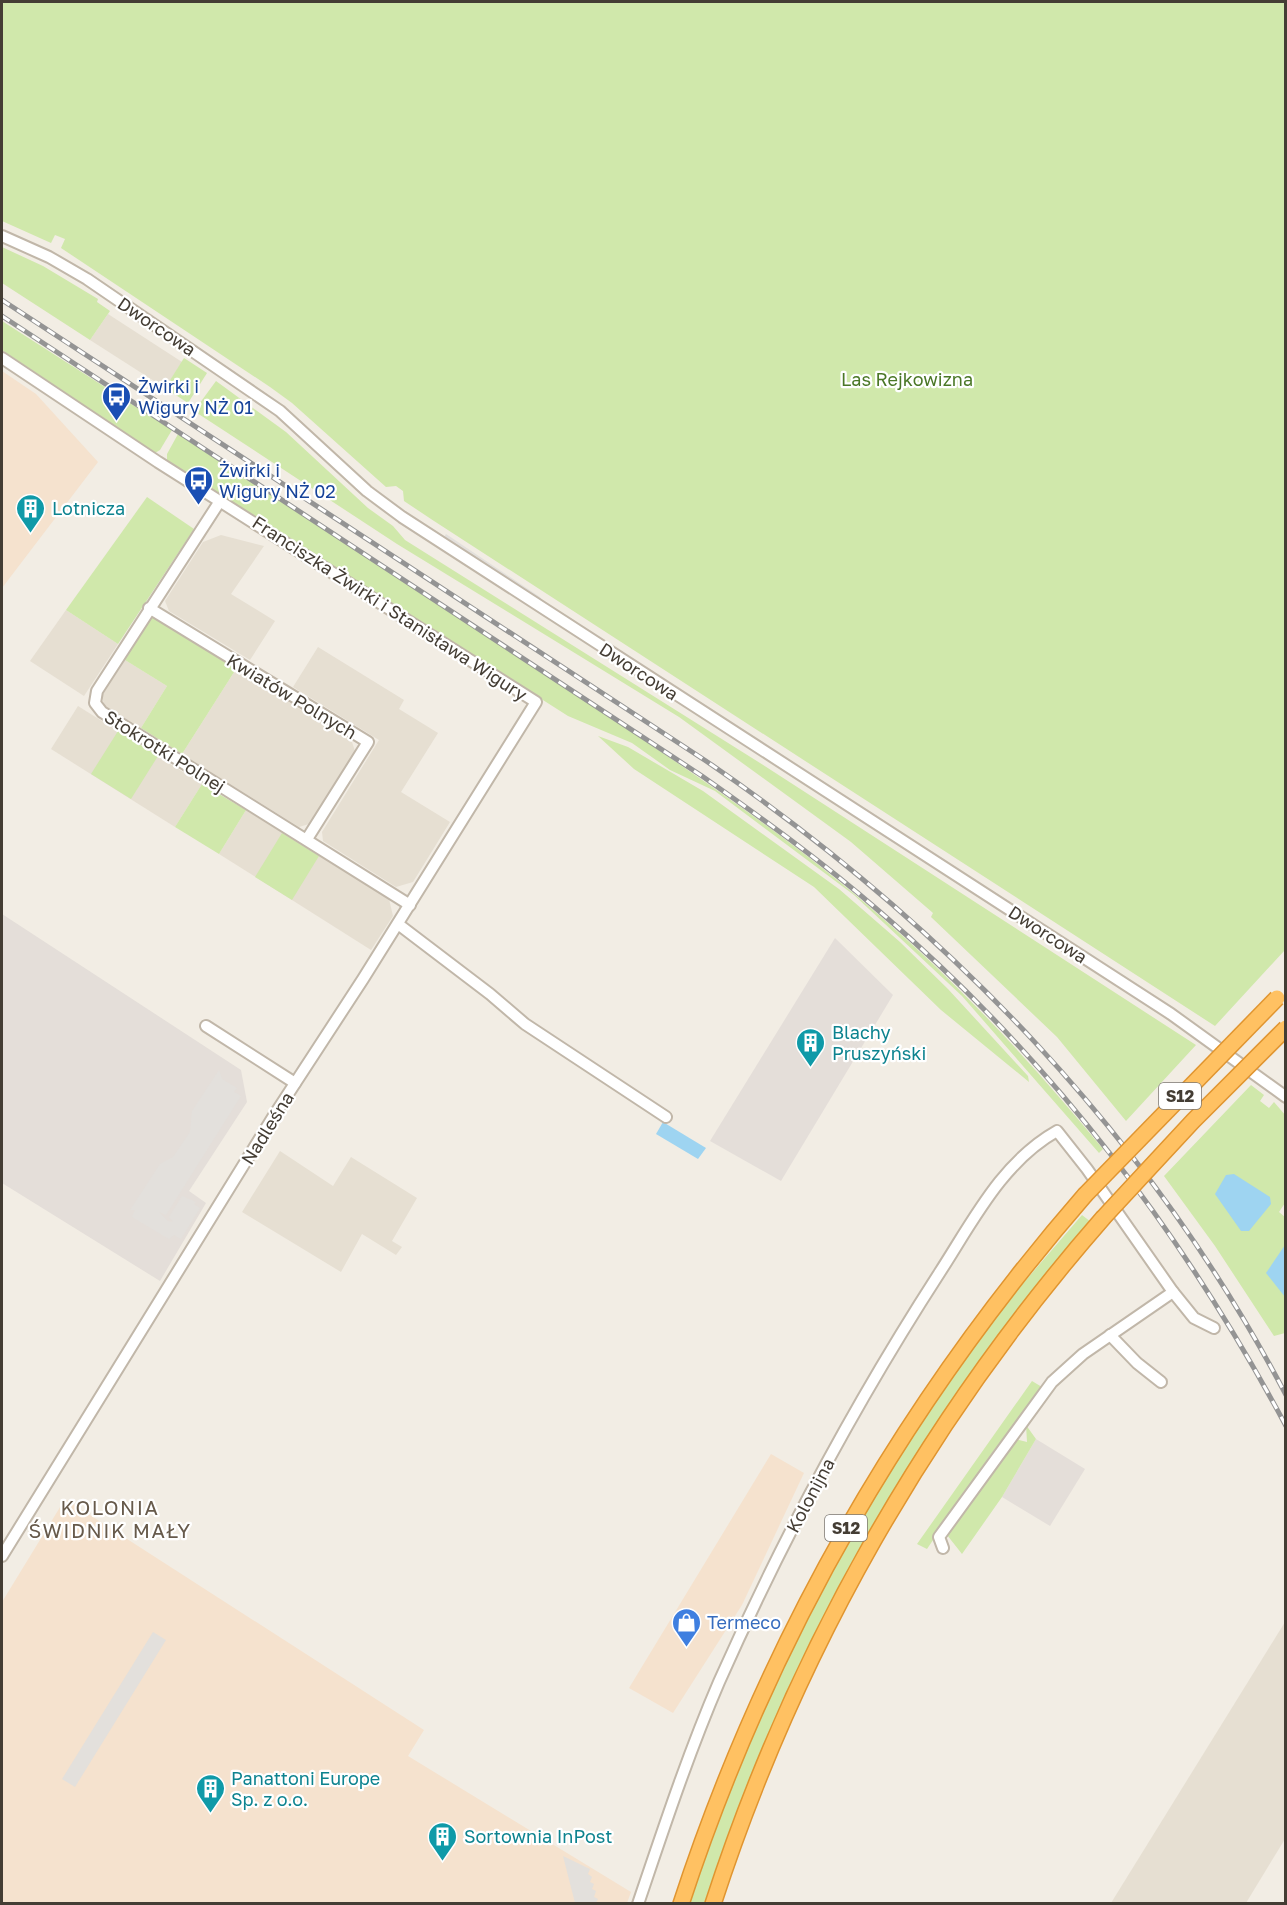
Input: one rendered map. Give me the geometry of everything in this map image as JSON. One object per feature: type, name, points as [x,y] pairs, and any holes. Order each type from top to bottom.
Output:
[{"type":"highway","name":"S12","points":[[681,1904],[715,1808],[748,1725],[787,1641],[839,1540],[902,1437],[958,1354],[1026,1264],[1085,1195],[1281,993]]},
{"type":"highway","name":"S12","points":[[712,1904],[746,1809],[783,1720],[865,1554],[917,1467],[980,1372],[1045,1287],[1103,1218],[1193,1121],[1286,1028]]},
{"type":"street","name":"Dworcowa","points":[[2,236],[49,257],[123,303],[280,411],[367,491],[402,517],[1171,1014],[1286,1097]]},
{"type":"street","name":"Franciszka Żwirki i Stanisława Wigury","points":[[2,358],[220,501],[536,702]]},
{"type":"street","name":"Stokrotki Polnej","points":[[220,501],[97,691],[94,697],[97,708],[410,904]]},
{"type":"street","name":"Kwiatów Polnych","points":[[149,608],[368,742],[308,839]]},
{"type":"street","name":"Nadleśna","points":[[2,1556],[295,1083],[398,924],[536,702]]},
{"type":"street","points":[[398,924],[490,994],[525,1024],[666,1117]]},
{"type":"street","points":[[206,1026],[295,1083]]},
{"type":"street","name":"Kolonijna","points":[[638,1904],[719,1683],[809,1494],[916,1310],[996,1186],[1023,1155],[1057,1131],[1088,1169],[1173,1292]]},
{"type":"street","points":[[943,1548],[939,1537],[1035,1403],[1067,1367],[1173,1292],[1194,1318],[1214,1328]]},
{"type":"street","points":[[1110,1335],[1137,1363],[1161,1382]]},
{"type":"shaded area","points":[[108,314],[182,362],[165,388],[90,340]]},
{"type":"shaded area","points":[[2,371],[36,394],[98,462],[2,588]]},
{"type":"shaded area","points":[[446,534],[540,597],[545,604],[443,539]]},
{"type":"shaded area","points":[[221,535],[264,546],[231,594],[275,621],[250,660],[169,611],[165,601],[203,542]]},
{"type":"shaded area","points":[[66,610],[118,644],[84,696],[30,661]]},
{"type":"shaded area","points":[[318,647],[404,700],[399,709],[438,733],[401,792],[450,822],[413,882],[396,887],[323,841],[322,832],[379,740],[293,687]]},
{"type":"shaded area","points":[[125,660],[167,686],[141,728],[104,705],[102,696]]},
{"type":"shaded area","points":[[236,669],[352,742],[355,751],[309,824],[299,827],[182,754]]},
{"type":"shaded area","points":[[78,706],[202,784],[175,827],[51,749]]},
{"type":"shaded area","points":[[246,810],[389,899],[393,916],[371,950],[219,854]]},
{"type":"shaded area","points":[[2,914],[241,1070],[247,1102],[189,1191],[206,1203],[160,1281],[2,1183]]},
{"type":"shaded area","name":"Blachy Pruszyński","points":[[835,938],[893,995],[781,1181],[710,1141]]},
{"type":"shaded area","points":[[219,1070],[222,1079],[237,1088],[234,1092],[241,1096],[166,1215],[159,1212],[168,1221],[173,1222],[169,1217],[182,1196],[196,1202],[194,1204],[200,1208],[181,1239],[174,1235],[169,1239],[132,1217],[135,1210],[130,1210],[160,1164],[173,1157],[190,1132],[192,1111]]},
{"type":"shaded area","points":[[280,1151],[333,1186],[351,1157],[417,1198],[392,1241],[402,1247],[396,1255],[362,1234],[341,1272],[242,1212]]},
{"type":"shaded area","points":[[1036,1439],[1085,1469],[1050,1526],[1002,1497]]},
{"type":"shaded area","points":[[771,1454],[804,1473],[742,1605],[673,1713],[629,1688]]},
{"type":"shaded area","points":[[65,1499],[424,1730],[408,1756],[631,1892],[627,1903],[2,1903],[2,1602]]},
{"type":"shaded area","points":[[1285,1622],[1285,1839],[1246,1903],[1111,1903]]},
{"type":"shaded area","points":[[153,1632],[166,1640],[75,1787],[62,1779]]},
{"type":"shaded area","points":[[563,1856],[590,1869],[588,1874],[592,1877],[590,1882],[594,1884],[592,1889],[596,1891],[594,1897],[598,1899],[596,1903],[575,1903]]},
{"type":"green space","name":"Las Rejkowizna","points":[[2,2],[1285,2],[1285,950],[1215,1026],[404,501],[403,491],[396,486],[386,487],[292,403],[61,248],[65,239],[55,235],[51,243],[2,221]]},
{"type":"green space","points":[[2,247],[43,266],[98,299],[97,302],[110,311],[90,340],[2,283]]},
{"type":"green space","points":[[2,321],[172,430],[160,450],[155,453],[2,350]]},
{"type":"green space","points":[[184,358],[207,373],[188,403],[165,388]]},
{"type":"green space","points":[[216,381],[286,432],[368,508],[393,526],[405,540],[760,763],[1196,1045],[1126,1121],[1057,1037],[931,917],[933,913],[851,842],[679,717],[397,544],[194,411]]},
{"type":"green space","points":[[178,434],[652,746],[730,799],[806,855],[879,915],[968,998],[1050,1087],[1103,1149],[1099,1153],[962,996],[854,895],[715,791],[670,770],[632,743],[568,716],[167,460],[167,454]]},
{"type":"green space","points":[[147,497],[194,529],[118,644],[66,610]]},
{"type":"green space","points":[[152,616],[236,669],[182,754],[141,728],[167,686],[125,660]]},
{"type":"green space","points":[[118,731],[158,756],[131,799],[91,774]]},
{"type":"green space","points":[[598,736],[628,747],[703,791],[839,889],[900,942],[948,989],[1028,1076],[1029,1082],[941,1010],[814,887],[634,769]]},
{"type":"green space","points":[[202,784],[246,810],[219,854],[175,827]]},
{"type":"green space","points":[[282,833],[319,856],[292,900],[255,877]]},
{"type":"green space","points":[[1251,1085],[1264,1095],[1260,1101],[1269,1108],[1274,1102],[1286,1116],[1285,1203],[1279,1212],[1285,1217],[1285,1333],[1274,1336],[1215,1246],[1164,1176]]},
{"type":"green space","points":[[1082,1215],[1091,1222],[1012,1318],[944,1412],[897,1487],[707,1903],[688,1904],[727,1792],[803,1619],[899,1451],[1001,1309]]},
{"type":"green space","points":[[1032,1381],[1042,1387],[989,1457],[927,1549],[917,1544]]},
{"type":"green space","points":[[1026,1425],[1036,1439],[1002,1497],[962,1554],[947,1535],[1015,1439],[1027,1442]]},
{"type":"water","points":[[663,1122],[706,1148],[698,1159],[656,1134]]},
{"type":"water","points":[[1234,1174],[1270,1197],[1271,1204],[1249,1231],[1241,1231],[1215,1194],[1226,1175]]},
{"type":"water","points":[[1285,1245],[1286,1297],[1266,1273]]},
{"type":"railway","points":[[2,300],[706,761],[794,824],[878,893],[959,965],[1035,1042],[1106,1124],[1172,1210],[1232,1300],[1286,1395]]},
{"type":"railway","points":[[2,316],[702,776],[814,858],[879,911],[940,966],[999,1025],[1106,1149],[1156,1215],[1202,1284],[1246,1354],[1286,1426]]},
{"type":"place","name":"Żwirki i Wigury NŻ 01","points":[[117,422]]},
{"type":"place","name":"Żwirki i Wigury NŻ 02","points":[[198,506]]},
{"type":"place","name":"Lotnicza","points":[[31,534]]},
{"type":"place","name":"Blachy Pruszyński","points":[[811,1068]]},
{"type":"place","name":"Termeco","points":[[686,1648]]},
{"type":"place","name":"Panattoni Europe Sp. z o.o.","points":[[210,1814]]},
{"type":"place","name":"Sortownia InPost","points":[[443,1862]]},
{"type":"district","name":"KOLONIA ŚWIDNIK MAŁY","points":[[110,1518]]}]
